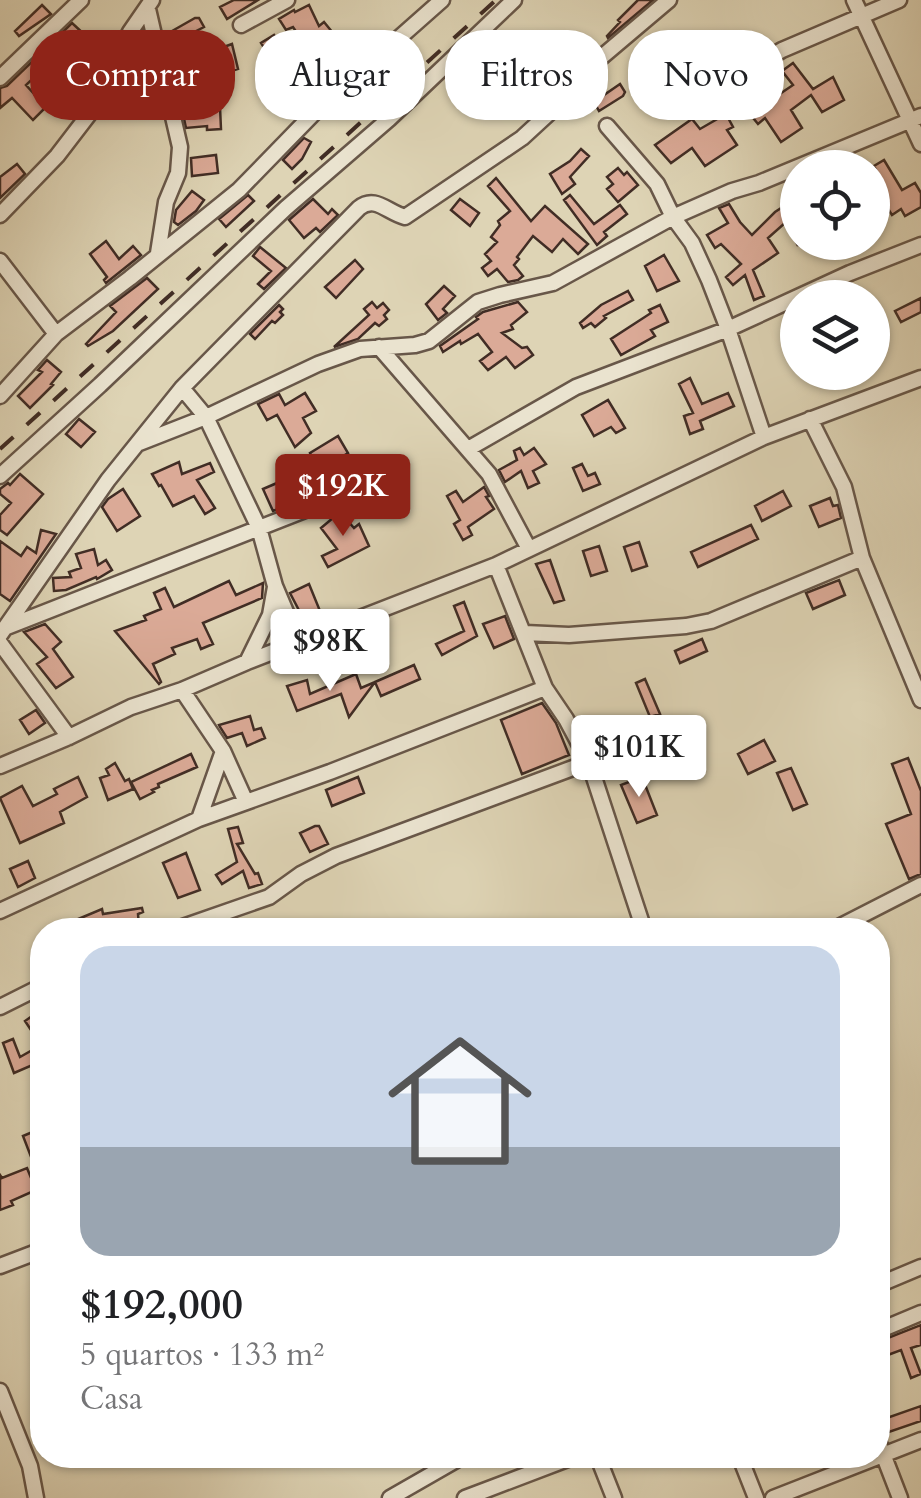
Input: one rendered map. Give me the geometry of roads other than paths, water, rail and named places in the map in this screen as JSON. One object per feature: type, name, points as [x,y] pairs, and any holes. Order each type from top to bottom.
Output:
[{"type":"street","points":[[0,78],[81,0]]},
{"type":"street","points":[[241,25],[287,0]]},
{"type":"street","points":[[0,396],[56,334],[239,190],[312,115],[442,0]]},
{"type":"street","points":[[0,476],[514,0]]},
{"type":"street","points":[[3,631],[108,480],[182,388],[367,202],[404,217],[522,138],[560,103],[591,66],[668,0]]},
{"type":"street","points":[[854,0],[915,118],[921,144]]},
{"type":"street","points":[[784,49],[899,0]]},
{"type":"street","points":[[150,5],[180,147],[178,173],[166,202],[158,253]]},
{"type":"street","points":[[0,215],[90,114],[108,84],[130,32],[150,5]]},
{"type":"street","points":[[137,444],[360,349],[429,341],[478,302],[553,283],[674,217],[915,118]]},
{"type":"street","points":[[607,126],[657,184],[692,243],[728,329],[764,437]]},
{"type":"street","points":[[468,449],[576,387],[728,329],[921,245]]},
{"type":"street","points":[[0,261],[56,334]]},
{"type":"street","points":[[379,347],[489,474],[528,548]]},
{"type":"street","points":[[0,766],[131,707],[496,565],[764,437],[921,378]]},
{"type":"street","points":[[182,388],[206,417],[259,528],[275,586],[299,643]]},
{"type":"street","points":[[810,419],[844,487],[862,558],[921,700]]},
{"type":"street","points":[[3,631],[384,479]]},
{"type":"street","points":[[524,634],[569,636],[686,626],[711,620],[862,558]]},
{"type":"street","points":[[496,565],[545,688],[589,762],[640,918]]},
{"type":"street","points":[[247,662],[270,615],[275,586]]},
{"type":"street","points":[[0,643],[69,738]]},
{"type":"street","points":[[0,910],[199,818],[545,688]]},
{"type":"street","points":[[182,690],[224,751],[246,802]]},
{"type":"street","points":[[199,818],[224,751]]},
{"type":"street","points":[[209,918],[269,897],[336,856],[589,762]]},
{"type":"street","points":[[856,918],[921,885]]},
{"type":"street","points":[[0,1007],[30,992]]},
{"type":"street","points":[[0,1266],[30,1255]]},
{"type":"street","points":[[890,1280],[921,1267]]},
{"type":"street","points":[[890,1326],[921,1314]]},
{"type":"street","points":[[0,1390],[30,1466]]},
{"type":"street","points":[[890,1453],[921,1440]]},
{"type":"street","points":[[30,1468],[36,1498]]},
{"type":"street","points":[[390,1498],[443,1468]]},
{"type":"street","points":[[473,1496],[545,1468]]},
{"type":"street","points":[[601,1468],[614,1498]]},
{"type":"street","points":[[744,1468],[756,1498]]},
{"type":"street","points":[[773,1498],[852,1468]]},
{"type":"street","points":[[889,1468],[900,1498]]},
{"type":"railway","points":[[0,449],[496,0]]}]
